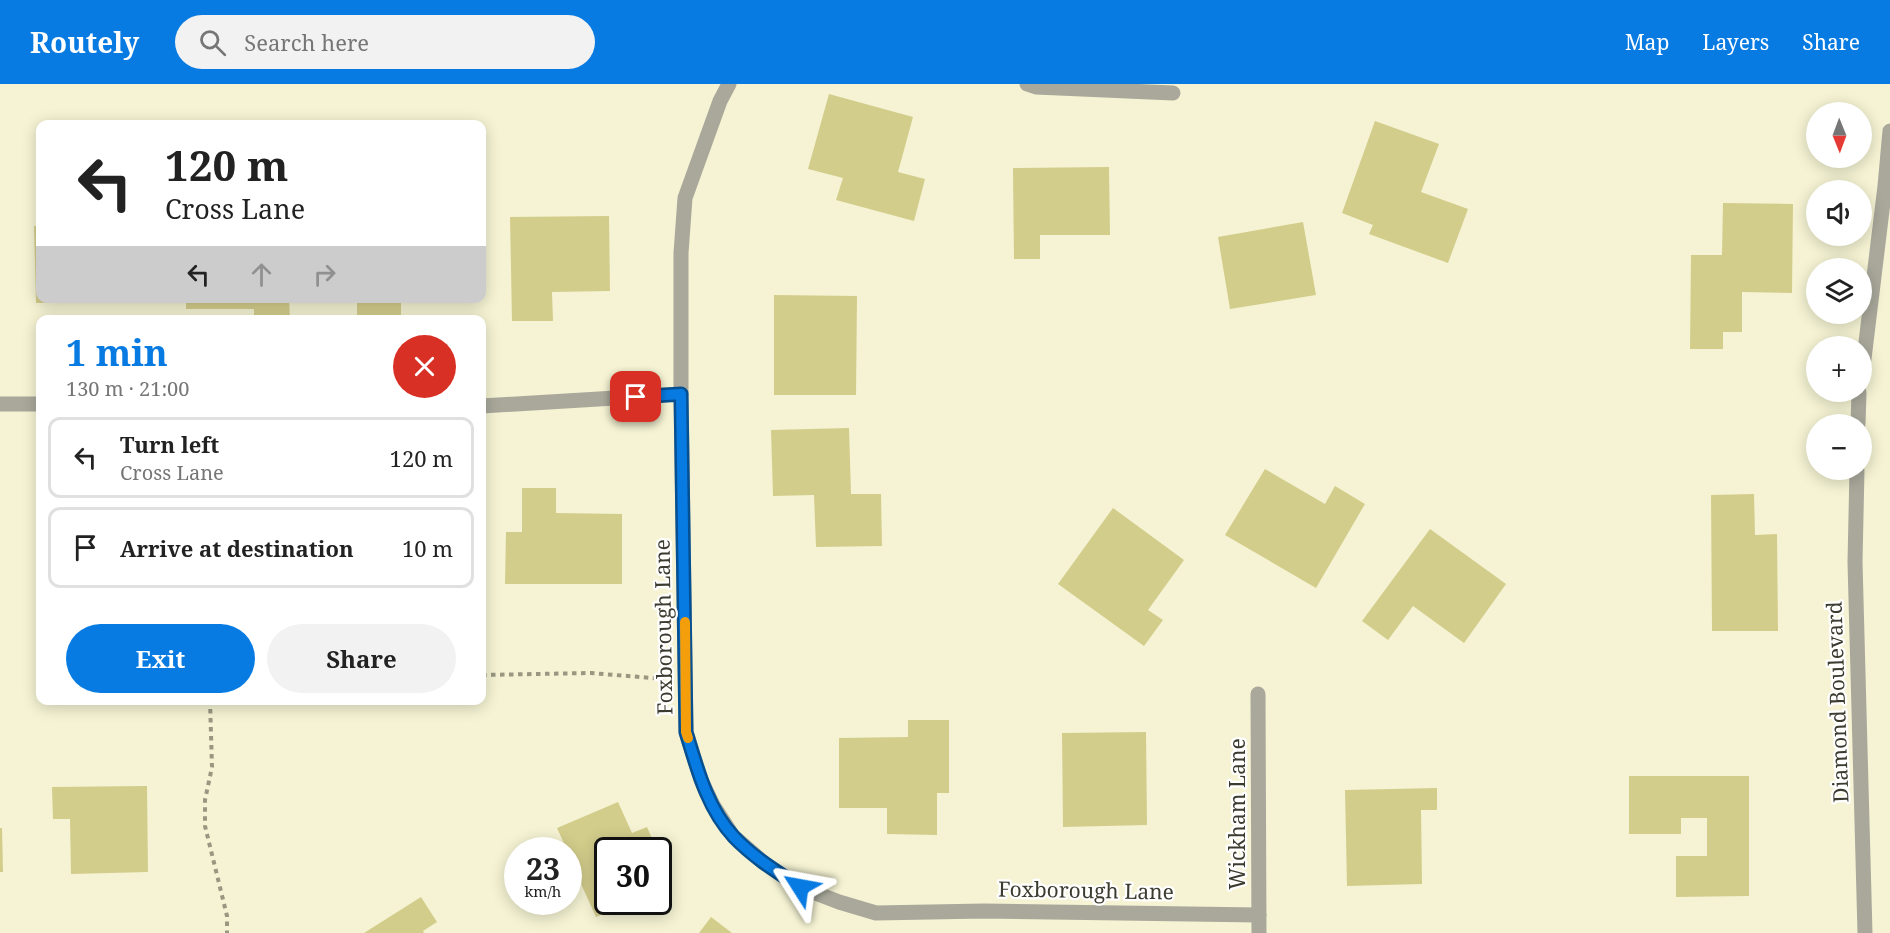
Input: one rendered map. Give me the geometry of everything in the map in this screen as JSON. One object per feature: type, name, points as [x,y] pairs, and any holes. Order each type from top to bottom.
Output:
[{"type":"street","name":"Foxborough Lane","points":[[729,84],[720,101],[685,198],[681,253],[686,732],[701,780],[713,805],[733,836],[764,863],[800,887],[876,913],[984,911],[1259,915]]},
{"type":"street","points":[[1027,84],[1036,87],[1173,93]]},
{"type":"street","points":[[1867,336],[1888,186],[1890,131]]},
{"type":"street","points":[[486,406],[681,394]]},
{"type":"street","points":[[0,404],[36,404]]},
{"type":"street","name":"Diamond Boulevard","points":[[1857,480],[1855,562],[1865,933]]},
{"type":"street","name":"Wickham Lane","points":[[1258,694],[1259,933]]},
{"type":"path","points":[[486,675],[591,673],[686,681]]},
{"type":"path","points":[[210,705],[212,767],[206,800],[205,826],[227,916],[227,933]]},
{"type":"building","points":[[829,94],[913,117],[898,172],[925,179],[914,221],[836,200],[843,178],[808,169]]},
{"type":"building","points":[[1375,121],[1439,144],[1421,192],[1468,209],[1448,263],[1369,234],[1373,225],[1342,213]]},
{"type":"building","points":[[1109,167],[1110,235],[1040,235],[1040,259],[1014,259],[1013,168]]},
{"type":"building","points":[[1723,203],[1793,204],[1792,293],[1742,292],[1742,332],[1723,332],[1723,349],[1690,349],[1691,255],[1722,255]]},
{"type":"building","points":[[609,216],[610,291],[552,292],[553,321],[512,321],[510,217]]},
{"type":"building","points":[[1303,222],[1316,295],[1230,309],[1218,237]]},
{"type":"building","points":[[34,226],[36,226],[36,303]]},
{"type":"building","points":[[774,295],[857,296],[856,395],[774,395]]},
{"type":"building","points":[[186,303],[289,303],[290,315],[254,315],[254,309],[186,309]]},
{"type":"building","points":[[357,303],[401,303],[401,315],[357,315]]},
{"type":"building","points":[[849,428],[851,494],[881,494],[882,546],[816,547],[814,495],[773,496],[771,430]]},
{"type":"building","points":[[1265,469],[1325,504],[1335,486],[1365,504],[1316,588],[1225,535]]},
{"type":"building","points":[[522,488],[556,488],[556,513],[622,514],[622,584],[505,584],[506,532],[522,532]]},
{"type":"building","points":[[1754,494],[1755,535],[1777,534],[1778,631],[1712,631],[1711,495]]},
{"type":"building","points":[[1113,508],[1184,560],[1148,610],[1163,620],[1144,646],[1058,584]]},
{"type":"building","points":[[1430,529],[1506,584],[1464,643],[1413,606],[1388,640],[1362,621]]},
{"type":"building","points":[[908,720],[949,720],[949,793],[937,793],[937,835],[887,834],[887,808],[839,808],[839,738],[908,737]]},
{"type":"building","points":[[1146,732],[1147,825],[1063,827],[1062,733]]},
{"type":"building","points":[[1629,776],[1749,776],[1749,896],[1676,897],[1676,856],[1707,856],[1707,818],[1681,818],[1681,834],[1629,834]]},
{"type":"building","points":[[147,786],[148,872],[71,874],[70,819],[53,819],[52,787]]},
{"type":"building","points":[[1437,788],[1437,810],[1421,810],[1422,884],[1347,886],[1345,790]]},
{"type":"building","points":[[618,802],[632,833],[647,827],[651,837],[594,837],[594,913],[582,886],[582,837],[561,837],[557,828]]},
{"type":"building","points":[[0,828],[2,828],[3,872],[0,872]]},
{"type":"building","points":[[421,897],[437,922],[423,931],[424,933],[364,933]]},
{"type":"building","points":[[711,917],[732,933],[699,933]]},
{"type":"slow traffic","points":[[685,622],[686,732],[688,738]]},
{"type":"route","points":[[636,397],[681,394],[686,732],[701,780],[713,805],[733,836],[764,863],[800,887]]}]
